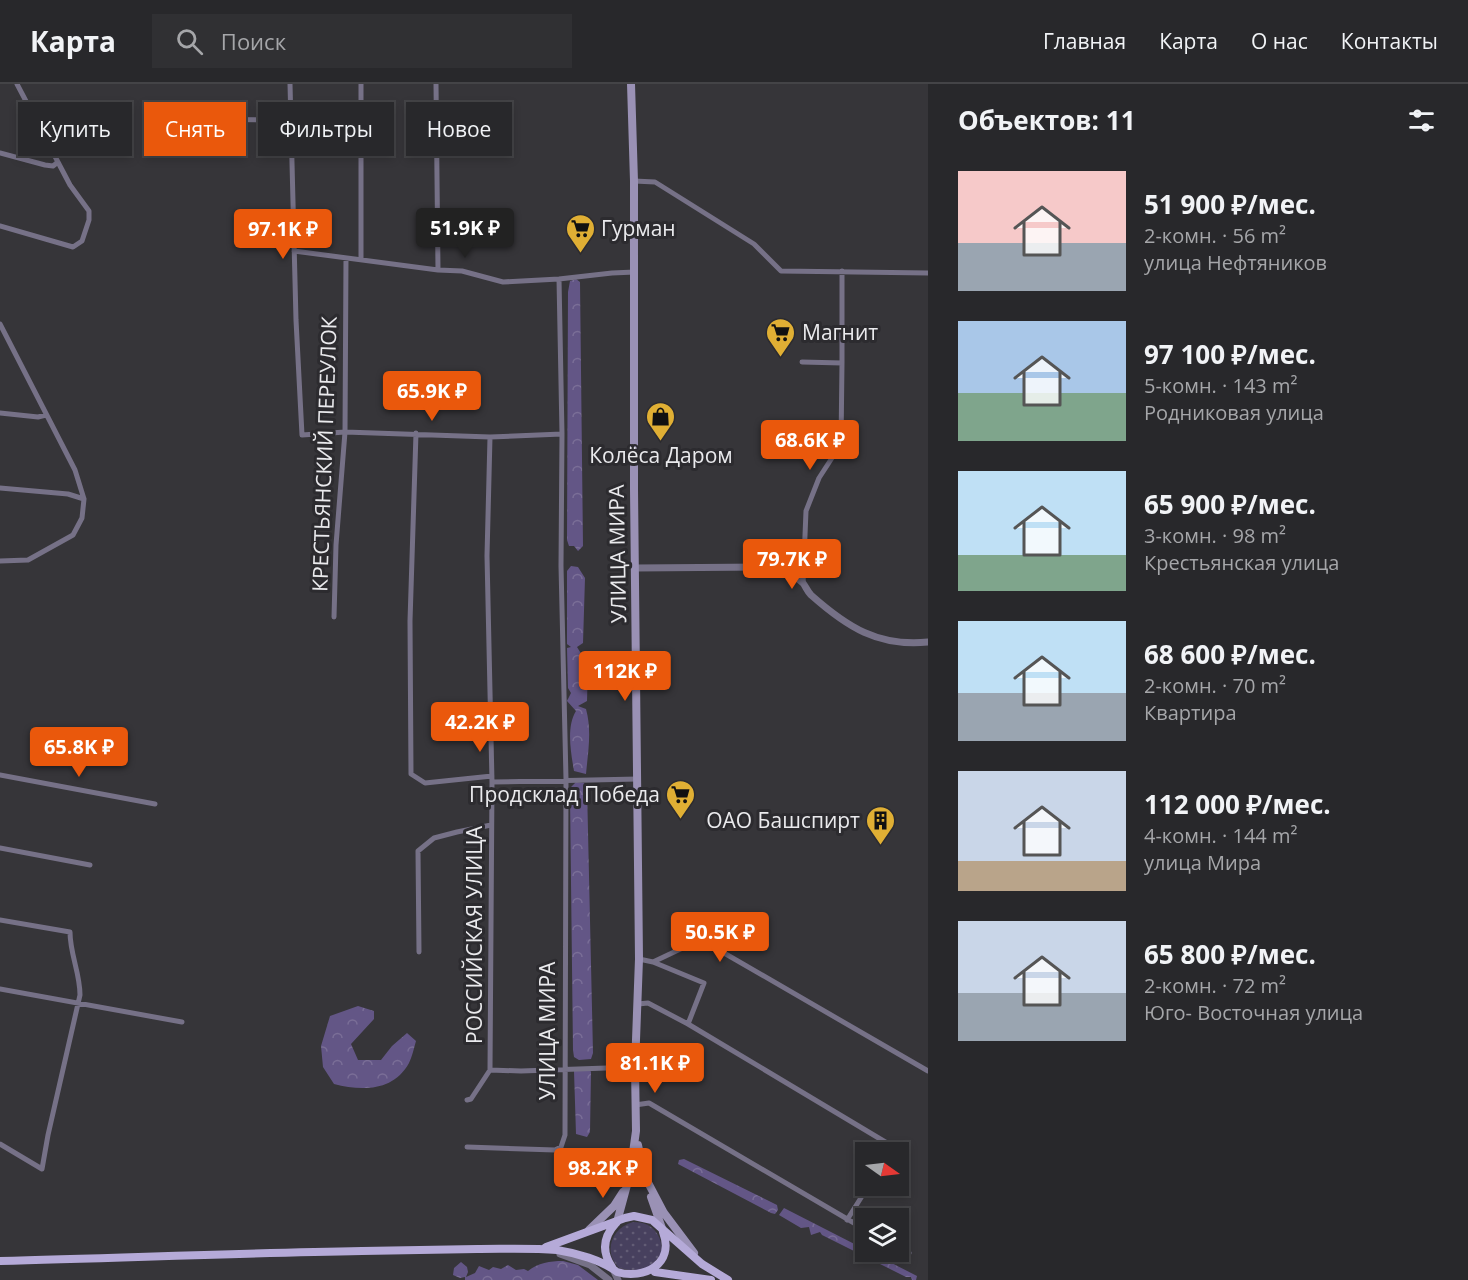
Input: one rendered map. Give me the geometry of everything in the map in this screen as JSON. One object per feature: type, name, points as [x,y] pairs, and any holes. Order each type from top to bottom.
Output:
[{"type":"main road","name":"УЛИЦА МИРА","points":[[631,84],[634,181],[639,959],[635,1067],[636,1131]]},
{"type":"main road","points":[[636,1131],[643,1173],[667,1249],[666,1257],[654,1276]]},
{"type":"main road","points":[[636,1131],[630,1174],[617,1222],[605,1239],[604,1250],[607,1260],[620,1275],[638,1279],[654,1276],[688,1276],[711,1280]]},
{"type":"main road","points":[[643,1173],[664,1213],[702,1264]]},
{"type":"main road","points":[[587,1232],[614,1206],[630,1174]]},
{"type":"main road","points":[[540,1249],[634,1216],[644,1217],[652,1221],[702,1264],[728,1280]]},
{"type":"main road","points":[[0,1261],[364,1251],[540,1249],[574,1254],[613,1269]]},
{"type":"street","points":[[0,226],[73,247],[82,241],[89,220],[89,211],[70,185],[17,84]]},
{"type":"street","points":[[290,84],[290,102]]},
{"type":"street","points":[[361,84],[361,259]]},
{"type":"street","points":[[436,84],[438,270]]},
{"type":"street","points":[[0,153],[45,165],[52,166],[58,162]]},
{"type":"street","points":[[292,156],[296,320],[303,435],[345,432],[490,437],[562,434]]},
{"type":"street","points":[[634,181],[655,182],[754,244],[781,271],[928,273]]},
{"type":"street","points":[[294,251],[438,270],[462,271],[503,282],[634,272]]},
{"type":"street","name":"КРЕСТЬЯНСКИЙ ПЕРЕУЛОК","points":[[334,616],[336,545],[345,432],[346,258]]},
{"type":"street","points":[[803,584],[807,510],[819,478],[841,444],[842,271]]},
{"type":"street","name":"УЛИЦА МИРА","points":[[467,1147],[555,1150],[561,1147],[565,1135],[566,779],[561,566],[562,434],[559,279]]},
{"type":"street","points":[[0,324],[75,470],[84,500],[82,518],[72,535],[28,560],[0,561]]},
{"type":"street","points":[[802,362],[843,363]]},
{"type":"street","points":[[0,413],[38,417],[46,415]]},
{"type":"street","points":[[416,433],[411,610],[411,774],[425,783],[492,779],[638,779]]},
{"type":"street","name":"РОССИЙСКАЯ УЛИЦА","points":[[467,1100],[471,1099],[490,1070],[492,779],[488,556],[490,437]]},
{"type":"street","points":[[0,488],[68,494],[84,500]]},
{"type":"street","points":[[636,568],[774,567],[789,572],[803,584],[808,593],[856,629],[871,637],[889,642],[912,644],[928,642]]},
{"type":"street","points":[[0,775],[155,804]]},
{"type":"street","points":[[419,952],[418,851],[434,838],[491,825]]},
{"type":"street","points":[[0,848],[90,865]]},
{"type":"street","points":[[0,920],[70,932],[70,944],[80,983],[78,1003],[42,1169],[0,1144]]},
{"type":"street","points":[[653,962],[691,944],[705,942],[928,1071]]},
{"type":"street","points":[[639,959],[653,962],[704,983],[688,1024]]},
{"type":"street","points":[[0,989],[182,1022]]},
{"type":"street","points":[[638,1004],[648,1003],[688,1024],[885,1142]]},
{"type":"street","points":[[490,1070],[635,1067]]},
{"type":"street","points":[[635,1105],[649,1103],[667,1116],[855,1224]]},
{"type":"street","points":[[848,1220],[862,1196]]},
{"type":"street","points":[[540,1249],[590,1265],[609,1280]]},
{"type":"street","points":[[613,1269],[618,1280]]},
{"type":"street","points":[[669,1280],[688,1276]]},
{"type":"shaded area","points":[[633,1222],[651,1227],[658,1235],[662,1247],[662,1253],[645,1273],[619,1268],[611,1255],[612,1241],[619,1229]]},
{"type":"green space","points":[[576,279],[580,282],[583,546],[578,551],[574,546],[569,546],[567,540],[568,292],[570,281]]},
{"type":"green space","points":[[571,566],[578,567],[585,578],[583,643],[577,647],[588,665],[587,701],[578,706],[586,709],[589,725],[586,774],[574,771],[570,732],[576,711],[567,701],[571,693],[568,688],[567,648],[571,647],[567,644],[567,571]]},
{"type":"green space","points":[[576,782],[584,783],[587,787],[593,1053],[591,1059],[579,1060],[574,1057],[573,1050],[570,795],[571,787]]},
{"type":"green space","points":[[358,1006],[374,1011],[374,1019],[351,1044],[358,1060],[381,1060],[407,1033],[416,1041],[410,1061],[402,1073],[394,1080],[376,1087],[355,1088],[334,1084],[323,1067],[321,1046],[330,1016]]},
{"type":"green space","points":[[589,1068],[591,1072],[590,1132],[587,1137],[576,1134],[574,1071]]},
{"type":"green space","points":[[684,1159],[777,1205],[778,1210],[775,1214],[771,1213],[678,1164],[679,1160]]},
{"type":"green space","points":[[784,1208],[855,1244],[855,1252],[820,1232],[811,1235],[809,1227],[801,1228],[779,1215]]},
{"type":"green space","points":[[563,1261],[578,1265],[598,1280],[465,1280],[465,1277],[460,1278],[453,1275],[454,1268],[461,1262],[467,1267],[466,1277],[475,1273],[479,1266],[489,1270],[493,1267],[501,1269],[508,1265],[516,1270],[528,1271],[544,1263]]},
{"type":"green space","points":[[876,1262],[890,1262],[917,1276],[916,1280]]},
{"type":"place","name":"Гурман","points":[[580,254]]},
{"type":"place","name":"Магнит","points":[[781,358]]},
{"type":"place","name":"Колёса Даром","points":[[661,442]]},
{"type":"place","name":"Продсклад Победа","points":[[681,820]]},
{"type":"place","name":"ОАО Башспирт","points":[[881,846]]}]
